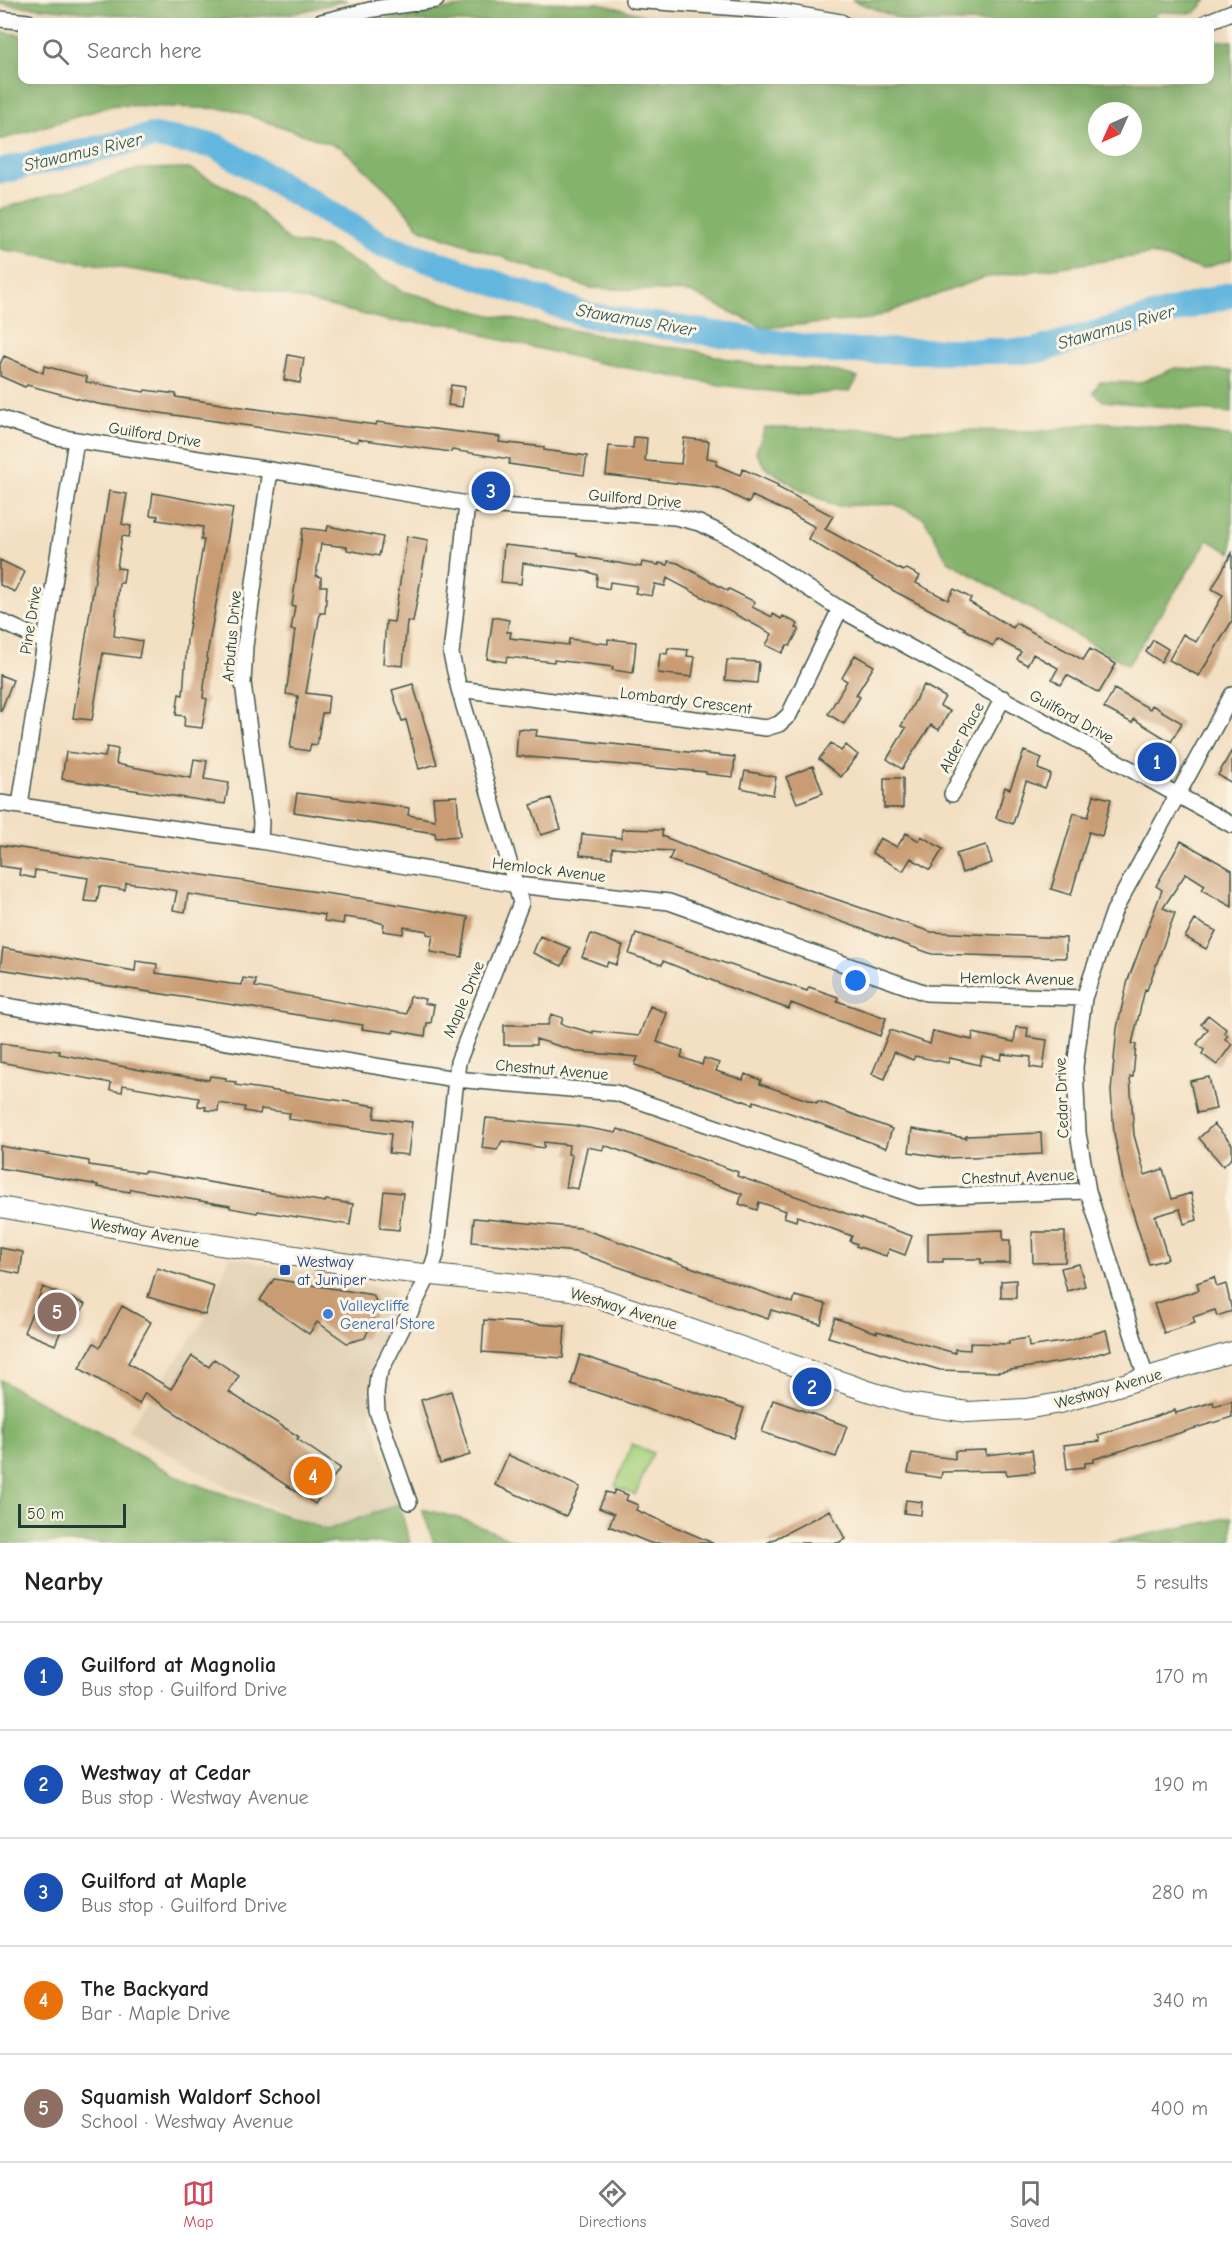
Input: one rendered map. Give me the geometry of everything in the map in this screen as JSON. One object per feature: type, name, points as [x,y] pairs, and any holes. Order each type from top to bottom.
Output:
[{"type":"street","points":[[338,18],[375,9],[436,0]]},
{"type":"street","points":[[633,0],[777,11],[818,18]]},
{"type":"street","points":[[1214,19],[1232,12]]},
{"type":"street","points":[[0,19],[18,21]]},
{"type":"street","name":"Guilford Drive","points":[[0,418],[36,432],[76,440],[467,504],[683,519],[730,538],[840,609],[1232,825]]},
{"type":"street","name":"Pine Drive","points":[[20,805],[76,440]]},
{"type":"street","name":"Arbutus Drive","points":[[260,841],[261,822],[243,675],[245,646],[270,470]]},
{"type":"street","name":"Maple Drive","points":[[409,1502],[377,1411],[378,1376],[430,1273],[436,1255],[455,1079],[461,1049],[518,917],[521,903],[451,654],[467,504]]},
{"type":"street","name":"Lombardy Crescent","points":[[459,689],[766,728],[779,724],[789,715],[840,609]]},
{"type":"street","points":[[0,621],[44,641]]},
{"type":"street","name":"Cedar Drive","points":[[1146,1378],[1089,1191],[1078,1133],[1075,1067],[1084,998],[1114,911],[1232,695]]},
{"type":"street","name":"Alder Place","points":[[951,794],[1003,698]]},
{"type":"street","name":"Hemlock Avenue","points":[[0,803],[260,841],[517,885],[669,902],[926,993],[1084,998]]},
{"type":"street","name":"Chestnut Avenue","points":[[0,1005],[455,1079],[616,1093],[918,1197],[1089,1191]]},
{"type":"street","name":"Westway Avenue","points":[[0,1207],[172,1238],[524,1284],[597,1297],[865,1390],[937,1409],[968,1412],[1025,1409],[1060,1403],[1232,1352]]},
{"type":"shaded area","points":[[230,1257],[394,1291],[370,1412],[399,1504],[327,1530],[229,1488],[127,1430],[203,1322]]},
{"type":"green space","points":[[0,0],[347,0],[296,13],[239,18],[151,18],[0,4]]},
{"type":"green space","points":[[852,0],[1207,0],[1195,13],[1158,12],[1153,18],[898,18]]},
{"type":"green space","points":[[493,2],[599,3],[653,18],[388,18]]},
{"type":"green space","points":[[0,32],[18,34],[18,84],[1214,84],[1214,41],[1232,41],[1232,259],[1202,269],[1152,254],[983,278],[870,319],[764,328],[690,292],[590,288],[421,229],[391,194],[342,148],[231,109],[115,105],[0,140]]},
{"type":"green space","points":[[189,168],[245,197],[290,242],[329,247],[402,291],[490,315],[663,347],[685,349],[749,364],[817,369],[858,378],[850,391],[803,395],[720,385],[600,363],[488,337],[463,325],[390,321],[264,290],[0,249],[0,209],[139,169]]},
{"type":"green space","points":[[1175,368],[1232,371],[1232,413],[1103,401],[1093,392],[1100,382],[1139,383]]},
{"type":"green space","points":[[1098,422],[1179,428],[1232,437],[1232,553],[1208,540],[1128,665],[948,561],[924,518],[894,504],[837,506],[802,491],[765,467],[756,452],[765,428],[1044,431]]},
{"type":"green space","points":[[0,1380],[184,1480],[327,1530],[399,1504],[410,1543],[0,1542]]},
{"type":"green space","points":[[632,1444],[653,1453],[635,1495],[615,1486]]},
{"type":"green space","points":[[422,1509],[462,1519],[520,1543],[434,1543]]},
{"type":"green space","points":[[1232,1517],[1232,1543],[1108,1543]]},
{"type":"building","points":[[288,355],[304,358],[300,383],[284,380]]},
{"type":"building","points":[[4,356],[43,373],[44,366],[87,377],[86,382],[144,392],[145,390],[176,394],[176,397],[234,406],[376,425],[377,422],[500,437],[499,442],[544,447],[544,450],[587,456],[584,475],[509,464],[510,459],[452,450],[451,452],[358,439],[358,442],[98,404],[27,385],[25,387],[0,376],[0,364]]},
{"type":"building","points":[[451,385],[465,387],[462,407],[448,405]]},
{"type":"building","points":[[634,437],[647,438],[645,461],[681,464],[684,438],[709,441],[707,458],[717,460],[716,465],[740,475],[743,469],[778,485],[777,487],[833,516],[825,529],[903,571],[907,569],[920,576],[916,583],[948,600],[954,589],[971,598],[969,602],[1013,628],[1016,623],[1083,660],[1090,649],[1116,664],[1099,693],[1067,675],[1061,685],[1052,679],[1058,668],[1033,654],[1027,665],[1017,659],[1021,652],[997,639],[993,646],[965,628],[894,591],[808,539],[815,527],[788,512],[752,496],[749,503],[718,488],[606,475],[609,446],[633,448]]},
{"type":"building","points":[[109,491],[127,494],[122,524],[131,526],[129,537],[122,536],[117,568],[125,569],[123,583],[119,583],[114,636],[142,641],[139,658],[103,653],[92,720],[73,718]]},
{"type":"building","points":[[153,493],[233,508],[208,649],[203,698],[207,699],[202,728],[184,726],[185,716],[176,715],[179,694],[183,695],[187,640],[204,540],[201,540],[203,527],[157,520],[158,516],[150,515]]},
{"type":"building","points":[[328,526],[383,537],[379,556],[347,550],[347,547],[321,544],[316,576],[321,577],[321,586],[327,586],[325,613],[320,613],[306,693],[329,696],[327,713],[322,713],[317,745],[311,744],[309,751],[290,748],[298,696],[286,694],[295,630],[291,630],[295,606],[292,606],[303,528],[327,531]]},
{"type":"building","points":[[407,536],[428,540],[413,622],[407,621],[403,666],[383,664],[386,621],[394,622]]},
{"type":"building","points":[[504,545],[578,553],[578,556],[641,567],[642,562],[659,565],[659,563],[668,565],[668,561],[678,563],[728,591],[729,589],[755,602],[752,607],[772,617],[773,614],[781,619],[783,616],[798,624],[796,628],[799,629],[790,646],[787,645],[782,653],[766,645],[772,634],[667,578],[665,586],[655,584],[652,596],[635,593],[637,586],[610,582],[609,589],[596,586],[597,575],[589,572],[523,563],[521,584],[501,582]]},
{"type":"building","points":[[1232,553],[1232,621],[1199,676],[1169,660],[1183,634],[1196,642],[1223,595],[1212,589]]},
{"type":"building","points":[[0,560],[25,572],[15,592],[0,585]]},
{"type":"building","points":[[493,617],[509,620],[507,632],[511,632],[510,638],[568,645],[569,639],[608,644],[608,639],[636,642],[633,673],[612,670],[613,667],[554,660],[554,662],[507,657],[506,662],[487,659]]},
{"type":"building","points":[[1153,640],[1168,649],[1161,662],[1146,652]]},
{"type":"building","points":[[668,648],[688,650],[687,656],[695,657],[692,677],[658,673],[660,653],[667,654]]},
{"type":"building","points":[[855,655],[874,666],[856,695],[860,697],[844,724],[828,714],[847,681],[842,678]]},
{"type":"building","points":[[727,660],[759,662],[757,683],[725,680]]},
{"type":"building","points":[[0,675],[13,680],[1,711],[0,711]]},
{"type":"building","points":[[413,684],[437,764],[419,769],[406,720],[402,721],[392,690]]},
{"type":"building","points":[[924,685],[945,697],[940,706],[950,711],[939,730],[931,725],[902,769],[887,759],[906,728],[901,726]]},
{"type":"building","points":[[1114,689],[1150,709],[1152,705],[1182,723],[1171,742],[1134,719],[1132,723],[1104,708]]},
{"type":"building","points":[[518,729],[537,730],[536,736],[735,757],[733,777],[706,774],[706,772],[516,756]]},
{"type":"building","points":[[831,743],[841,751],[846,745],[858,755],[841,777],[819,759]]},
{"type":"building","points":[[107,747],[118,749],[116,764],[191,778],[194,759],[207,761],[204,779],[229,783],[225,804],[62,779],[66,752],[105,757]]},
{"type":"building","points":[[1232,750],[1232,783],[1218,775]]},
{"type":"building","points":[[1024,751],[1042,758],[1038,769],[1051,774],[1045,788],[1026,781],[1013,824],[996,818],[1005,787],[1010,789]]},
{"type":"building","points":[[813,766],[823,793],[797,803],[786,777]]},
{"type":"building","points":[[745,771],[776,777],[773,795],[741,788]]},
{"type":"building","points":[[884,778],[903,778],[903,808],[884,808]]},
{"type":"building","points":[[297,793],[409,808],[408,815],[435,820],[433,797],[457,796],[460,836],[436,838],[435,833],[294,812]]},
{"type":"building","points":[[1094,795],[1111,799],[1102,836],[1089,832],[1071,895],[1051,889],[1074,813],[1088,817]]},
{"type":"building","points":[[551,798],[561,829],[541,835],[531,805]]},
{"type":"building","points":[[622,829],[662,830],[662,836],[722,860],[931,932],[1066,938],[1066,958],[932,954],[669,860],[673,851],[612,848],[612,858],[580,855],[582,834],[621,838]]},
{"type":"building","points":[[906,833],[919,841],[921,836],[943,849],[930,870],[911,858],[903,871],[872,853],[880,838],[897,847]]},
{"type":"building","points":[[1181,841],[1232,870],[1232,907],[1202,890],[1205,885],[1186,873],[1163,908],[1175,913],[1147,990],[1145,989],[1132,1044],[1136,1044],[1133,1077],[1130,1077],[1134,1135],[1145,1175],[1163,1169],[1172,1199],[1191,1193],[1197,1220],[1184,1224],[1180,1209],[1155,1216],[1168,1259],[1149,1264],[1123,1181],[1114,1133],[1111,1091],[1117,1028],[1128,980],[1162,890],[1156,886]]},
{"type":"building","points":[[0,845],[378,901],[468,917],[462,957],[430,952],[433,935],[427,934],[427,931],[404,927],[403,934],[383,931],[384,924],[374,921],[344,917],[343,924],[324,921],[325,915],[188,894],[185,912],[173,910],[177,891],[144,885],[126,883],[125,890],[100,886],[97,902],[84,901],[88,878],[35,870],[34,878],[19,875],[20,869],[0,866]]},
{"type":"building","points":[[986,845],[992,863],[962,873],[956,854]]},
{"type":"building","points":[[1195,920],[1216,931],[1206,949],[1185,937]]},
{"type":"building","points":[[636,933],[807,991],[809,987],[838,997],[837,1001],[886,1018],[880,1036],[791,1003],[789,1009],[663,961],[662,965],[629,954]]},
{"type":"building","points":[[591,934],[623,946],[616,965],[608,962],[606,966],[582,957]]},
{"type":"building","points":[[540,936],[570,948],[562,966],[533,953]]},
{"type":"building","points":[[3,948],[135,971],[136,961],[157,964],[156,973],[231,984],[242,985],[243,978],[256,980],[255,987],[407,1014],[410,996],[425,999],[424,1003],[434,1005],[431,1023],[427,1023],[425,1036],[394,1030],[393,1033],[362,1029],[363,1025],[0,969]]},
{"type":"building","points":[[650,1006],[667,1013],[657,1042],[683,1051],[681,1057],[702,1065],[704,1058],[719,1063],[716,1071],[743,1080],[745,1074],[761,1080],[760,1084],[817,1103],[818,1101],[892,1129],[886,1148],[754,1101],[753,1104],[635,1065],[638,1057],[579,1052],[536,1039],[536,1045],[504,1045],[504,1025],[548,1025],[551,1014],[563,1018],[561,1024],[593,1033],[593,1031],[639,1036]]},
{"type":"building","points":[[1208,1015],[1226,1029],[1224,1033],[1228,1035],[1225,1039],[1232,1044],[1217,1065],[1202,1054],[1204,1050],[1197,1044],[1208,1029],[1201,1024]]},
{"type":"building","points":[[1016,1027],[1028,1028],[1027,1037],[1047,1040],[1043,1069],[1030,1067],[1031,1057],[1002,1054],[1001,1060],[982,1056],[980,1065],[950,1058],[948,1063],[915,1056],[913,1060],[894,1052],[885,1079],[872,1074],[890,1030],[930,1044],[933,1031],[972,1040],[973,1033],[1014,1042]]},
{"type":"building","points":[[0,1043],[60,1051],[59,1054],[146,1071],[209,1080],[210,1076],[226,1078],[226,1081],[236,1082],[235,1085],[376,1106],[374,1118],[412,1122],[408,1155],[389,1153],[391,1134],[288,1119],[290,1113],[261,1109],[260,1114],[244,1111],[245,1107],[219,1103],[218,1111],[205,1110],[206,1107],[198,1106],[199,1098],[123,1085],[122,1092],[110,1090],[111,1083],[0,1062]]},
{"type":"building","points":[[1209,1077],[1216,1109],[1197,1113],[1190,1081]]},
{"type":"building","points":[[486,1118],[571,1125],[616,1133],[618,1129],[738,1172],[737,1176],[912,1236],[905,1255],[889,1249],[886,1256],[856,1246],[857,1244],[850,1241],[852,1236],[797,1216],[796,1221],[784,1217],[786,1211],[759,1202],[757,1210],[739,1204],[742,1194],[604,1145],[603,1150],[587,1147],[578,1189],[566,1187],[572,1155],[568,1154],[569,1145],[544,1142],[544,1148],[502,1141],[497,1150],[482,1148]]},
{"type":"building","points":[[1214,1124],[1232,1144],[1232,1158],[1223,1166],[1199,1138]]},
{"type":"building","points":[[912,1129],[966,1138],[966,1136],[1041,1133],[1042,1154],[947,1158],[909,1152]]},
{"type":"building","points":[[0,1146],[89,1161],[89,1165],[143,1173],[144,1171],[325,1202],[326,1200],[353,1204],[350,1225],[258,1211],[257,1213],[230,1208],[230,1206],[131,1189],[130,1192],[98,1187],[98,1185],[0,1168]]},
{"type":"building","points":[[384,1191],[403,1193],[399,1230],[380,1228]]},
{"type":"building","points":[[474,1218],[580,1228],[793,1303],[795,1296],[826,1304],[821,1324],[771,1310],[768,1319],[576,1252],[472,1242]]},
{"type":"building","points":[[1003,1230],[1003,1240],[1010,1240],[1010,1263],[981,1263],[981,1259],[943,1259],[943,1262],[928,1262],[928,1233]]},
{"type":"building","points":[[1032,1232],[1065,1232],[1065,1262],[1033,1263]]},
{"type":"building","points":[[0,1248],[23,1252],[20,1274],[0,1270]]},
{"type":"building","points":[[1079,1264],[1085,1286],[1067,1291],[1061,1268]]},
{"type":"building","points":[[157,1268],[214,1286],[205,1315],[148,1297]]},
{"type":"building","points":[[1214,1277],[1217,1287],[1226,1284],[1232,1311],[1217,1316],[1215,1310],[1193,1317],[1195,1323],[1164,1333],[1154,1304],[1199,1290],[1197,1283]]},
{"type":"building","name":"Valleycliffe General Store","points":[[274,1279],[373,1295],[378,1306],[365,1338],[347,1343],[317,1322],[309,1334],[260,1300]]},
{"type":"building","points":[[1016,1280],[1016,1298],[1001,1298],[1001,1281]]},
{"type":"building","points":[[43,1287],[85,1304],[75,1325],[65,1321],[55,1345],[24,1332]]},
{"type":"building","points":[[122,1306],[151,1322],[128,1363],[171,1389],[192,1356],[209,1367],[214,1359],[239,1376],[229,1392],[299,1437],[297,1439],[340,1468],[315,1504],[145,1393],[139,1404],[79,1368],[94,1343],[100,1347]]},
{"type":"building","points":[[835,1318],[877,1333],[877,1331],[955,1353],[955,1349],[970,1350],[970,1343],[1009,1344],[1009,1341],[1028,1338],[1029,1347],[1068,1341],[1106,1330],[1111,1350],[1080,1359],[998,1372],[940,1370],[828,1337]]},
{"type":"building","points":[[484,1320],[565,1326],[563,1358],[482,1352]]},
{"type":"building","points":[[580,1355],[744,1408],[734,1438],[571,1384]]},
{"type":"building","points":[[451,1391],[470,1455],[440,1464],[421,1400]]},
{"type":"building","points":[[773,1400],[847,1426],[836,1457],[762,1432]]},
{"type":"building","points":[[1232,1401],[1232,1417],[1094,1459],[1094,1462],[1085,1463],[1085,1467],[1067,1469],[1064,1445],[1100,1441],[1098,1435],[1175,1410],[1176,1413],[1213,1402],[1214,1406]]},
{"type":"building","points":[[986,1450],[986,1455],[1032,1450],[1035,1472],[1007,1475],[1006,1471],[942,1472],[941,1478],[908,1473],[912,1453],[955,1459],[955,1451]]},
{"type":"building","points":[[508,1455],[580,1487],[566,1516],[495,1485]]},
{"type":"building","points":[[615,1490],[628,1495],[626,1500],[638,1505],[636,1510],[713,1543],[650,1543],[609,1526],[614,1514],[599,1508],[606,1492],[613,1494]]},
{"type":"building","points":[[906,1500],[922,1502],[921,1515],[904,1513]]},
{"type":"building","points":[[830,1510],[845,1539],[838,1543],[767,1543]]},
{"type":"waterway","name":"Stawamus River","points":[[0,171],[153,136],[216,146],[381,244],[587,315],[833,351],[1035,351],[1232,294]]},
{"type":"place","name":"Guilford at Maple","points":[[491,491]]},
{"type":"place","name":"Guilford at Magnolia","points":[[1157,762]]},
{"type":"place","name":"Westway at Juniper","points":[[285,1270]]},
{"type":"place","name":"Squamish Waldorf School","points":[[57,1312]]},
{"type":"place","name":"Valleycliffe General Store","points":[[328,1314]]},
{"type":"place","name":"Westway at Cedar","points":[[812,1387]]},
{"type":"place","name":"The Backyard","points":[[313,1476]]}]
